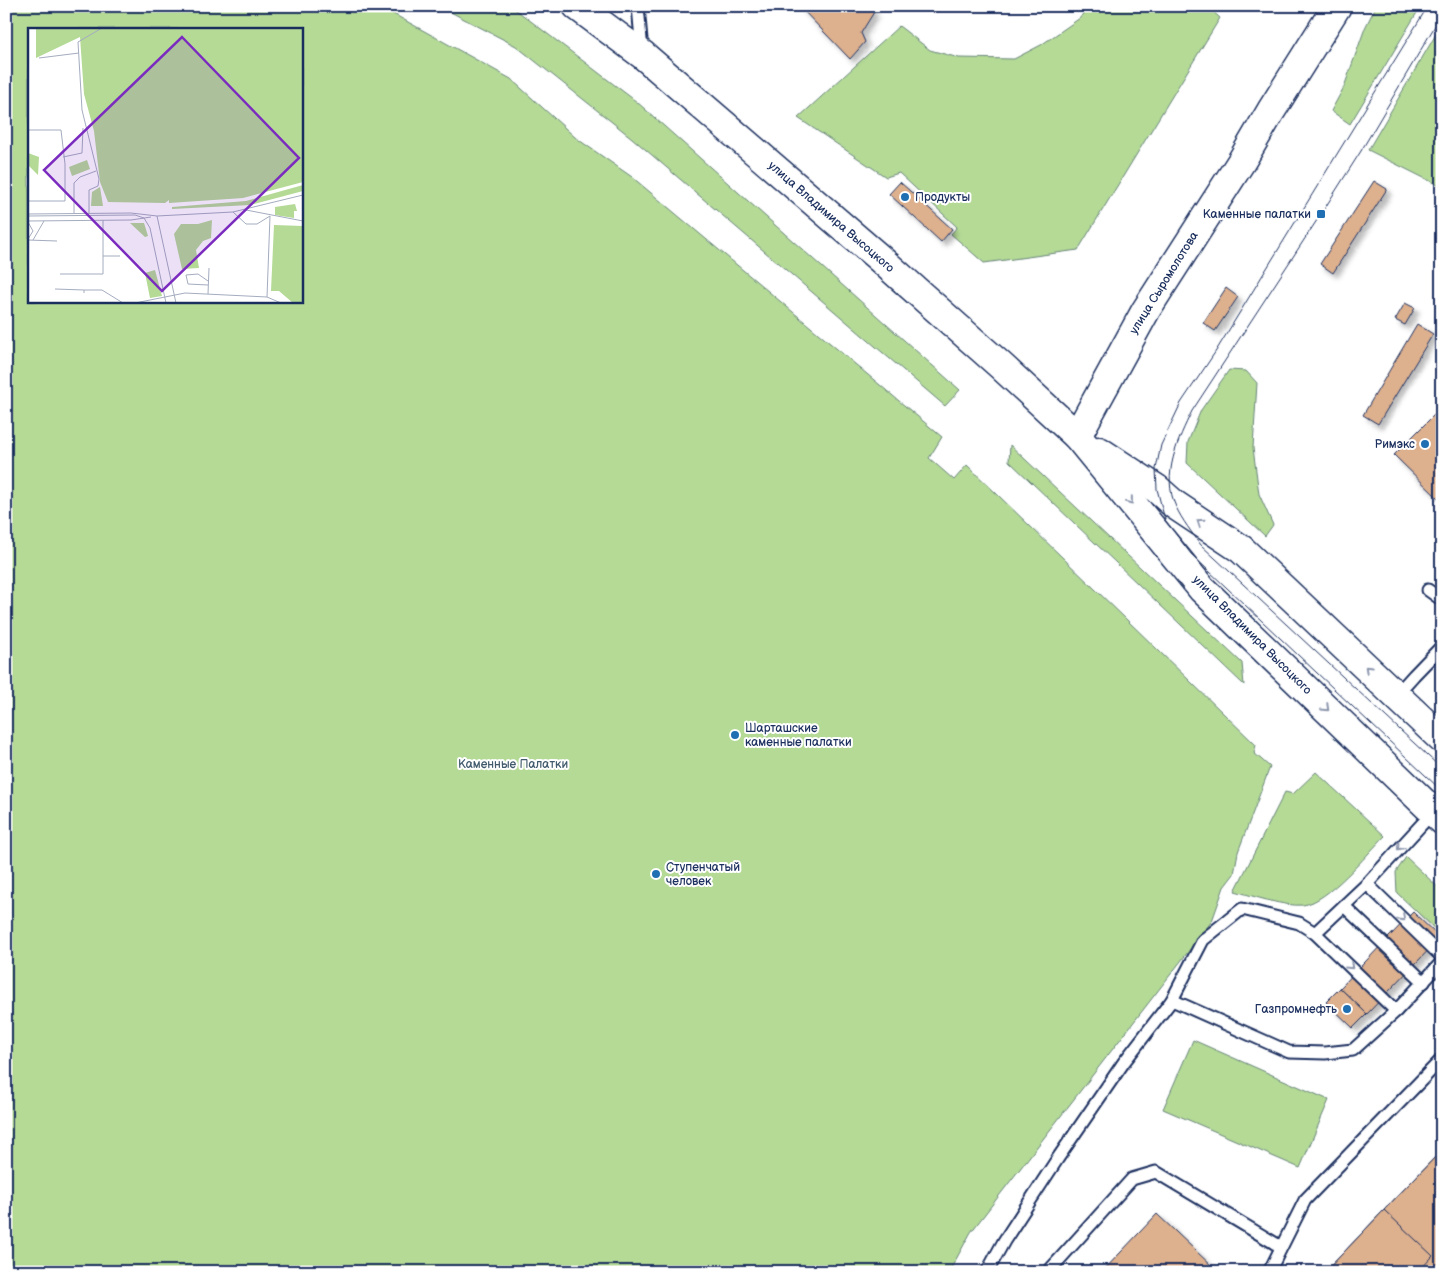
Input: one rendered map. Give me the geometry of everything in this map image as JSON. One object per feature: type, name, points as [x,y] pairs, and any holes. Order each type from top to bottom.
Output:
[{"type":"main road","name":"улица Владимира Высоцкого","points":[[577,6],[643,55],[886,264],[1077,436],[1202,589],[1437,816]]},
{"type":"main road","name":"улица Сыромолотова","points":[[1077,436],[1146,310],[1337,6]]},
{"type":"main road","name":"улица Владимира Высоцкого","points":[[1077,436],[1157,489],[1175,505],[1241,549],[1442,739]]},
{"type":"lane","points":[[638,6],[643,55]]},
{"type":"lane","points":[[1428,590],[1442,600]]},
{"type":"lane","points":[[1396,696],[1442,646]]},
{"type":"lane","points":[[1315,932],[1437,816]]},
{"type":"lane","points":[[1367,884],[1442,957]]},
{"type":"lane","points":[[1344,906],[1424,982]]},
{"type":"lane","points":[[987,1272],[1004,1241],[1064,1150],[1124,1062],[1172,1000],[1203,940],[1242,909],[1299,923],[1315,932],[1396,1011]]},
{"type":"lane","points":[[1172,1000],[1289,1052],[1325,1053],[1353,1050],[1396,1011],[1442,962]]},
{"type":"lane","points":[[1269,1272],[1305,1200],[1442,1059]]},
{"type":"lane","points":[[1048,1272],[1132,1179],[1156,1172],[1281,1247]]},
{"type":"green space","name":"Каменные Палатки","points":[[6,6],[379,6],[511,79],[576,138],[632,177],[942,437],[929,458],[954,480],[967,465],[1256,745],[1254,753],[1270,767],[1238,852],[1234,874],[1224,887],[1212,921],[971,1232],[949,1272],[6,1272]]},
{"type":"green space","points":[[439,6],[511,6],[637,102],[960,390],[945,406],[632,138],[516,46]]},
{"type":"green space","points":[[1088,6],[1207,6],[1220,18],[1078,250],[984,263],[951,234],[957,227],[899,173],[886,177],[798,118],[899,26],[930,50],[959,58],[1014,59],[1041,45],[1080,18]]},
{"type":"green space","points":[[1376,6],[1421,6],[1350,124],[1331,111],[1344,87],[1365,28]]},
{"type":"green space","points":[[1442,24],[1442,187],[1368,150]]},
{"type":"green space","points":[[1229,370],[1246,371],[1257,383],[1253,448],[1259,494],[1273,525],[1265,536],[1187,463],[1188,442],[1201,410]]},
{"type":"green space","points":[[1010,445],[1242,663],[1244,685],[1009,461]]},
{"type":"green space","points":[[1316,772],[1385,836],[1335,887],[1313,902],[1303,905],[1287,904],[1235,891],[1285,792],[1293,794]]},
{"type":"green space","points":[[1406,857],[1442,891],[1442,930],[1437,931],[1397,893],[1396,872]]},
{"type":"green space","points":[[1193,1040],[1329,1100],[1300,1168],[1163,1109]]},
{"type":"building","points":[[799,6],[869,6],[874,12],[861,33],[865,42],[850,59]]},
{"type":"building","points":[[1374,181],[1387,189],[1333,273],[1320,264]]},
{"type":"building","points":[[900,182],[952,229],[941,242],[889,194]]},
{"type":"building","points":[[1226,288],[1238,297],[1215,331],[1203,323]]},
{"type":"building","points":[[1405,303],[1415,308],[1405,325],[1395,320]]},
{"type":"building","points":[[1417,324],[1433,334],[1378,424],[1363,415]]},
{"type":"building","points":[[1442,407],[1442,502],[1394,455]]},
{"type":"building","points":[[1413,912],[1440,938],[1367,1014],[1340,988]]},
{"type":"building","points":[[1340,988],[1367,1014],[1353,1028],[1326,1002]]},
{"type":"building","points":[[1442,1150],[1442,1247],[1433,1256],[1384,1210]]},
{"type":"building","points":[[1442,1150],[1442,1272],[1325,1272],[1384,1210]]},
{"type":"building","points":[[1384,1210],[1433,1256],[1418,1272],[1325,1272]]},
{"type":"building","points":[[1157,1214],[1214,1268],[1211,1272],[1102,1272]]},
{"type":"tram line","points":[[1428,6],[1216,351],[1181,403],[1161,445],[1156,469],[1157,489],[1165,520],[1191,554],[1442,791]]},
{"type":"tram line","points":[[1442,14],[1361,151],[1192,411],[1181,434],[1173,458],[1170,483],[1176,507],[1184,522],[1201,545],[1442,769]]},
{"type":"place","name":"Продукты","points":[[905,197]]},
{"type":"place","name":"Каменные палатки","points":[[1321,214]]},
{"type":"place","name":"Римэкс","points":[[1425,444]]},
{"type":"place","name":"Шарташские каменные палатки","points":[[735,735]]},
{"type":"place","name":"Ступенчатый человек","points":[[656,874]]},
{"type":"place","name":"Газпромнефть","points":[[1347,1009]]}]
